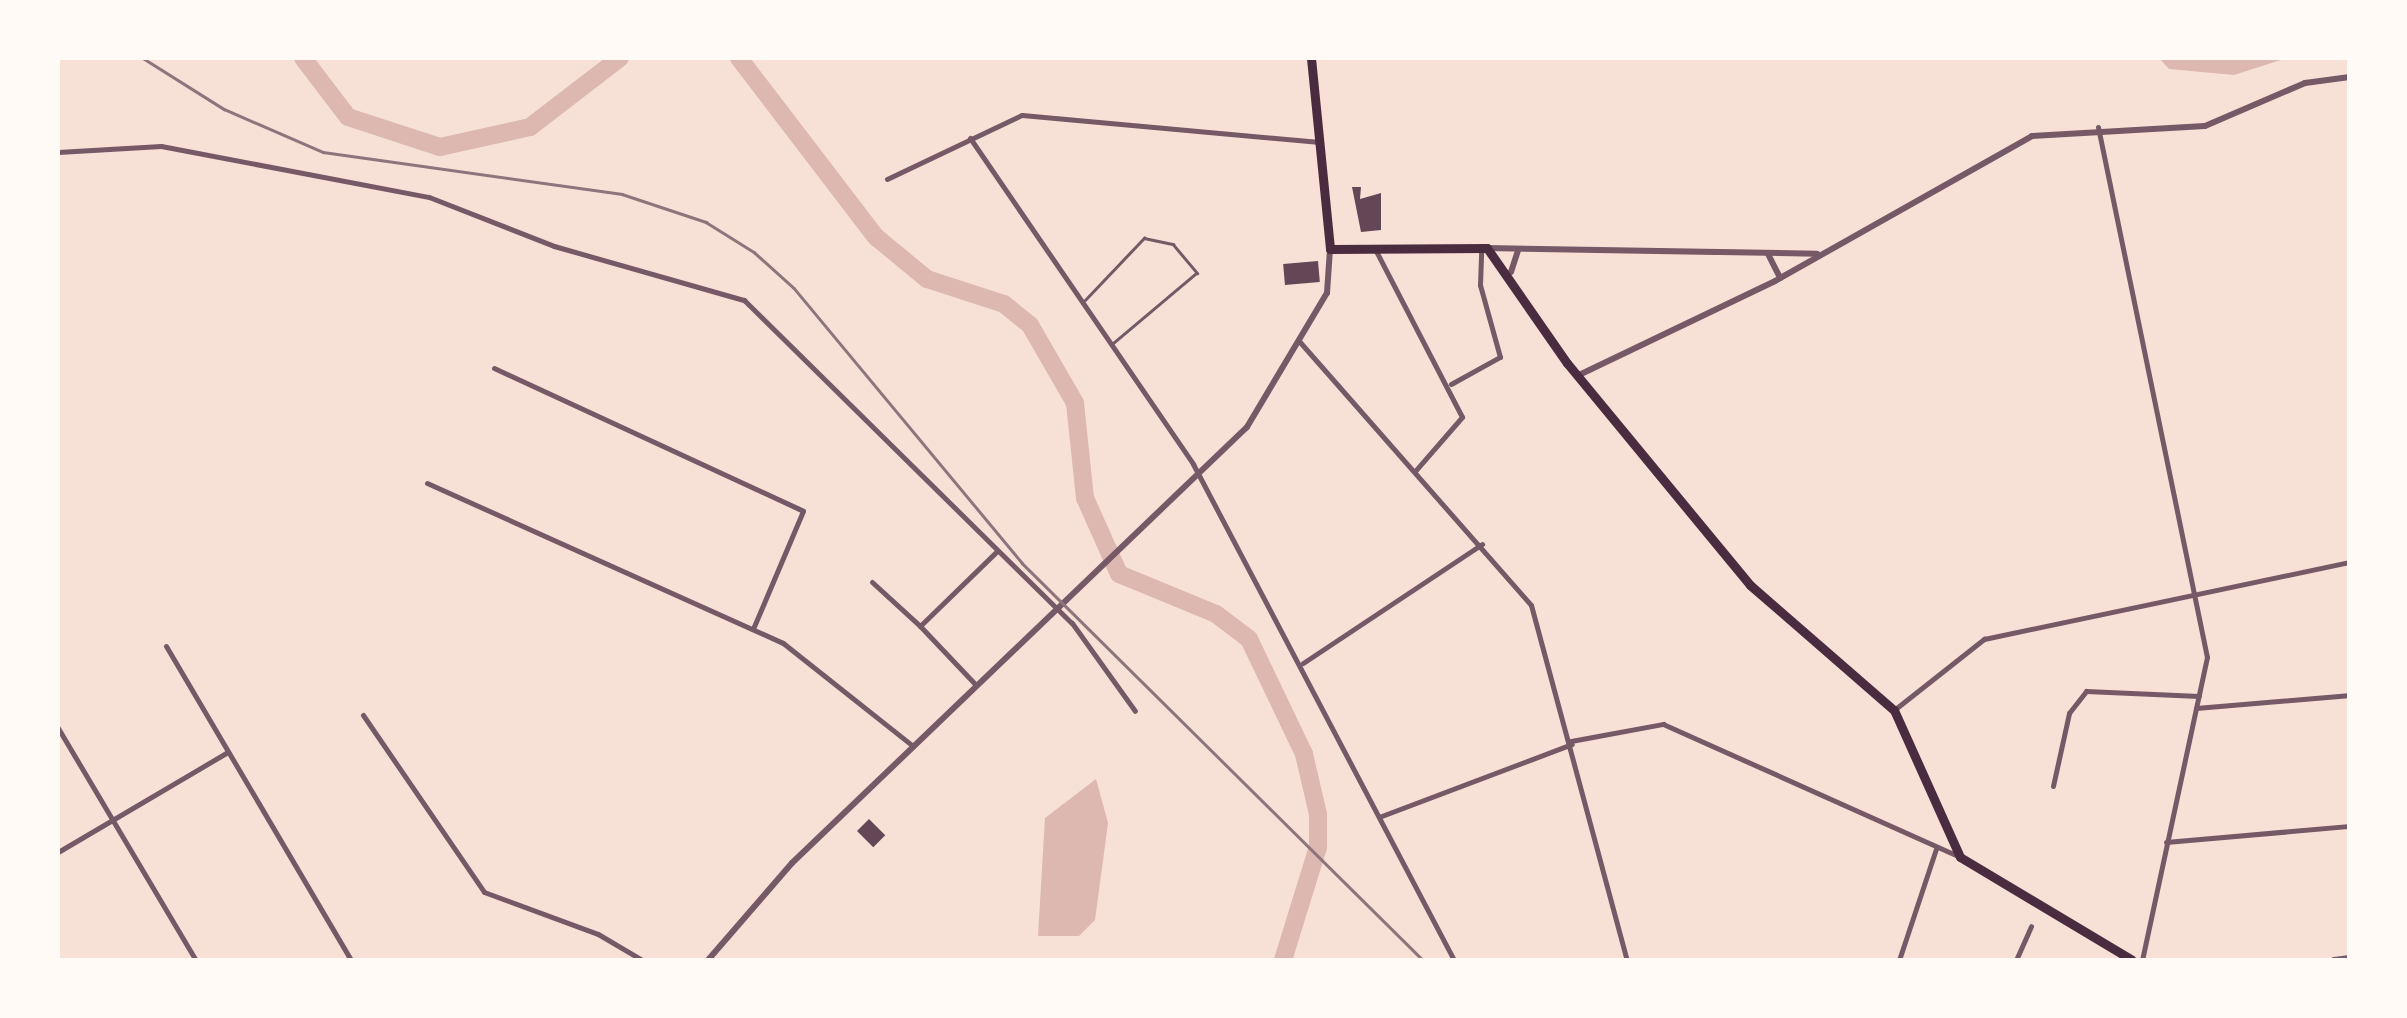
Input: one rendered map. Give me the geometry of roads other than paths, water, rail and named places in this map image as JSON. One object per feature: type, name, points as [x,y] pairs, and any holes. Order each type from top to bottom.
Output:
[{"type":"main road","points":[[1310,58],[1330,249],[1371,245],[1484,248],[1512,272],[1579,376],[1766,604],[1894,710],[1960,857],[2132,960]]},
{"type":"street","points":[[1579,376],[1780,278],[2032,136],[2098,127],[2204,126],[2305,83],[2350,77]]},
{"type":"street","points":[[886,179],[1022,114],[1320,142]]},
{"type":"street","points":[[2098,127],[2208,657],[2142,960]]},
{"type":"street","points":[[970,138],[1084,301],[1197,476],[1303,662],[1378,817],[1454,960]]},
{"type":"street","points":[[58,152],[160,146],[429,196],[554,246],[728,292],[780,327],[1057,609],[1135,711]]},
{"type":"street","points":[[1371,245],[1451,384],[1463,421],[1416,470]]},
{"type":"street","points":[[1451,384],[1500,357],[1480,284],[1484,248],[1818,254]]},
{"type":"street","points":[[708,960],[751,905],[1246,427],[1330,284],[1330,249]]},
{"type":"street","points":[[1512,272],[1518,250]]},
{"type":"street","points":[[1768,254],[1780,278]]},
{"type":"street","points":[[1299,340],[1482,544],[1536,616],[1627,960]]},
{"type":"street","points":[[494,368],[803,510],[753,629]]},
{"type":"street","points":[[427,482],[753,629],[913,746]]},
{"type":"street","points":[[1303,662],[1482,544]]},
{"type":"street","points":[[920,626],[997,551]]},
{"type":"street","points":[[1894,710],[1984,639],[2350,562]]},
{"type":"street","points":[[872,582],[976,685]]},
{"type":"street","points":[[166,646],[351,960]]},
{"type":"street","points":[[2053,786],[2069,713],[2086,691],[2199,696]]},
{"type":"street","points":[[2196,708],[2350,695]]},
{"type":"street","points":[[363,715],[484,892],[598,934],[642,960]]},
{"type":"street","points":[[1378,817],[1572,742],[1663,724],[1960,857]]},
{"type":"street","points":[[58,728],[196,960]]},
{"type":"street","points":[[58,852],[228,752]]},
{"type":"street","points":[[2166,842],[2350,826]]},
{"type":"street","points":[[1899,960],[1936,849]]},
{"type":"street","points":[[2016,960],[2031,926]]},
{"type":"street","points":[[2334,960],[2350,958]]},
{"type":"lane","points":[[1084,301],[1144,238],[1173,244],[1197,273],[1112,345]]},
{"type":"waterway","points":[[303,58],[348,117],[440,147],[530,127],[620,58]]},
{"type":"waterway","points":[[739,58],[876,237],[927,279],[1004,304],[1030,325],[1075,403],[1085,498],[1119,574],[1216,614],[1249,639],[1304,754],[1318,814],[1318,847],[1283,960]]},
{"type":"railway","points":[[143,58],[224,109],[323,152],[622,194],[706,222],[754,252],[794,288],[1022,563],[1423,960]]}]
